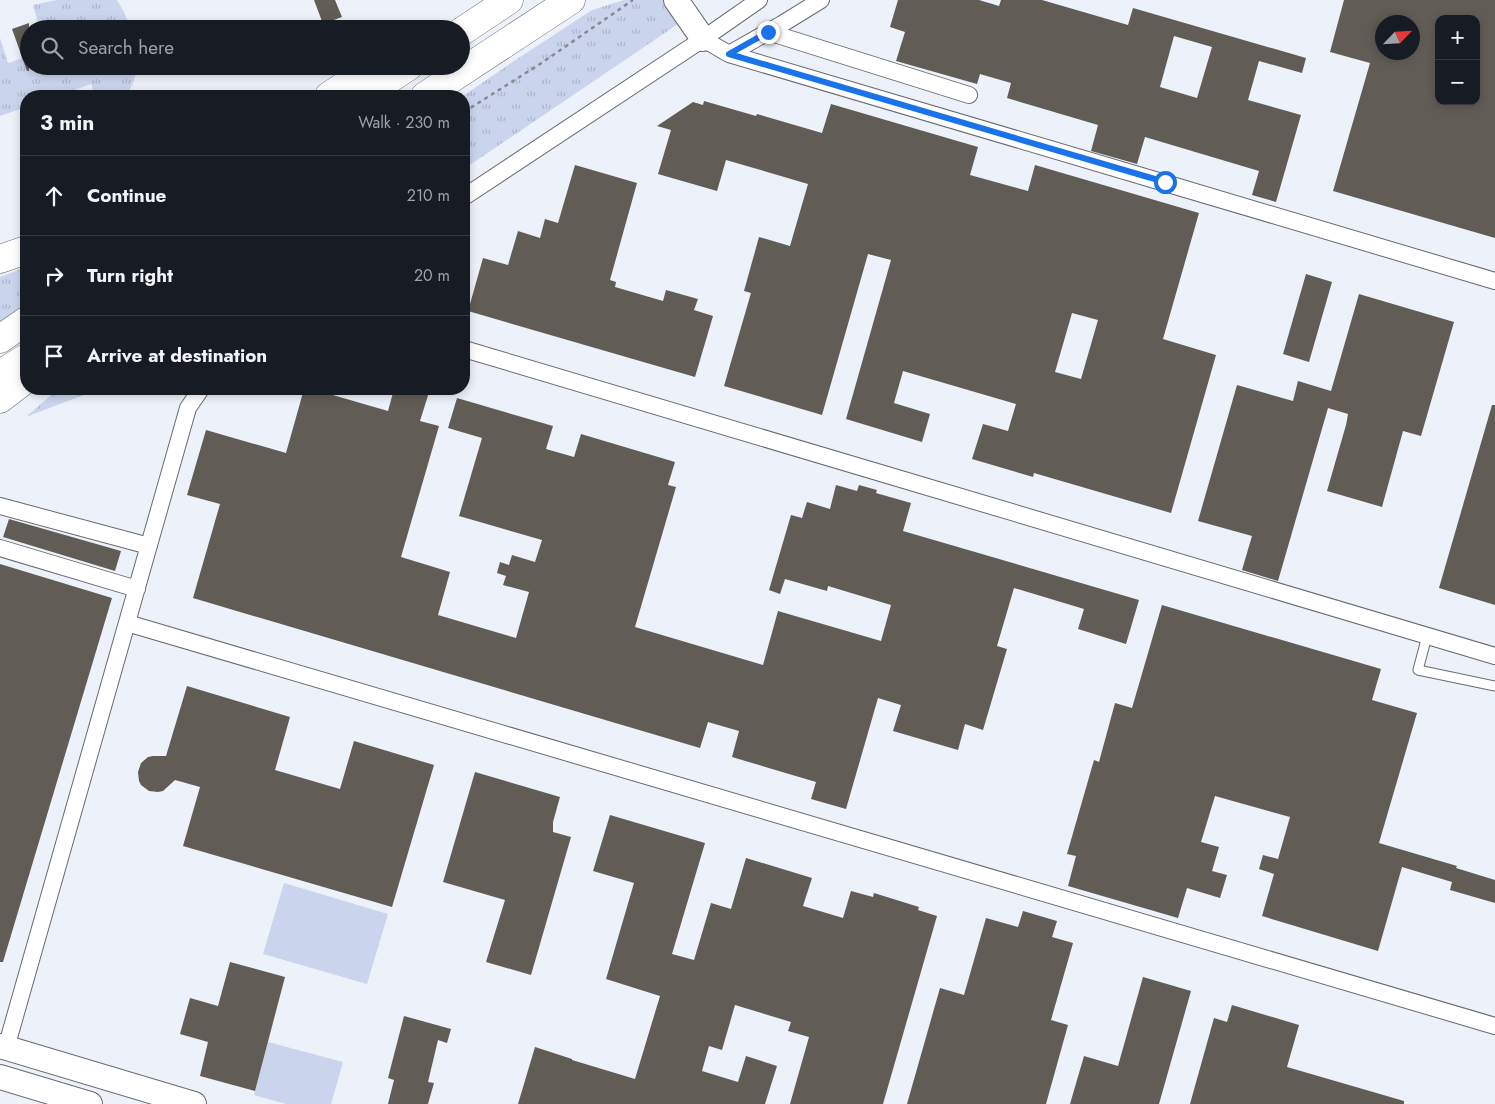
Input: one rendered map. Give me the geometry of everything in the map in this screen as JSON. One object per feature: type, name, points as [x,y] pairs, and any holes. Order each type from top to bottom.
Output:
[{"type":"highway","points":[[470,25],[509,0]]},
{"type":"highway","points":[[470,66],[571,0]]},
{"type":"highway","points":[[338,90],[360,75]]},
{"type":"highway","points":[[373,90],[396,75]]},
{"type":"highway","points":[[434,90],[457,75]]},
{"type":"highway","points":[[0,259],[20,252]]},
{"type":"highway","points":[[0,339],[20,325]]},
{"type":"highway","points":[[0,374],[20,362]]},
{"type":"highway","points":[[0,400],[20,384]]},
{"type":"street","points":[[676,0],[703,39],[729,54],[1495,281]]},
{"type":"street","points":[[693,0],[701,18],[703,39]]},
{"type":"street","points":[[470,193],[759,0]]},
{"type":"street","points":[[729,54],[821,0]]},
{"type":"street","points":[[768,32],[969,95]]},
{"type":"street","points":[[470,351],[1495,656]]},
{"type":"street","points":[[194,1104],[3,1047],[188,408],[197,395]]},
{"type":"street","points":[[0,506],[149,546]]},
{"type":"street","points":[[0,548],[136,589]]},
{"type":"street","points":[[127,623],[1495,1026]]},
{"type":"street","points":[[0,1077],[90,1104]]},
{"type":"lane","points":[[1427,636],[1418,670],[1495,686]]},
{"type":"path","points":[[470,108],[540,64],[633,0]]},
{"type":"green space","points":[[57,0],[117,0],[127,20],[37,20],[33,5]]},
{"type":"green space","points":[[624,0],[666,0],[681,22],[470,165],[470,91],[592,10]]},
{"type":"green space","points":[[0,38],[8,63],[20,59],[20,75],[136,75],[129,90],[93,90],[91,84],[74,90],[20,90],[20,109],[0,116]]},
{"type":"green space","points":[[20,269],[20,311],[0,324],[0,277]]},
{"type":"green space","points":[[51,395],[83,395],[26,417]]},
{"type":"green space","points":[[284,883],[388,914],[367,984],[263,954]]},
{"type":"green space","points":[[268,1042],[343,1062],[331,1104],[286,1104],[254,1095]]},
{"type":"building","points":[[314,0],[335,0],[342,17],[334,20],[322,20]]},
{"type":"building","points":[[898,0],[979,0],[999,6],[1001,0],[1042,0],[1128,25],[1133,8],[1306,58],[1302,73],[1259,61],[1248,100],[1301,115],[1276,202],[1252,195],[1259,171],[1145,137],[1137,164],[1091,151],[1098,125],[1007,98],[1011,83],[980,74],[977,84],[896,61],[905,32],[890,27]],"holes":[[[1174,36],[1212,47],[1197,98],[1160,87]]]},
{"type":"building","points":[[1344,0],[1495,0],[1495,238],[1333,191],[1370,63],[1330,52]]},
{"type":"building","points":[[20,26],[20,51],[12,29]]},
{"type":"building","points":[[704,101],[822,133],[831,104],[978,147],[970,175],[1028,191],[1035,165],[1199,213],[1163,339],[1216,355],[1171,513],[1034,473],[1033,477],[972,459],[983,424],[1008,431],[1016,404],[903,371],[894,403],[930,414],[922,442],[846,419],[891,260],[868,254],[822,415],[724,386],[751,293],[744,291],[759,237],[790,246],[808,184],[726,160],[717,191],[658,174],[671,130],[657,126],[693,102],[703,105]],"holes":[[[1072,313],[1098,320],[1081,379],[1055,372]]]},
{"type":"building","points":[[575,165],[637,183],[610,280],[616,282],[615,287],[663,301],[666,290],[698,299],[694,310],[713,316],[695,377],[470,312],[470,304],[483,258],[508,265],[518,231],[540,238],[545,219],[558,223]]},
{"type":"building","points":[[1306,274],[1332,282],[1309,362],[1283,354]]},
{"type":"building","points":[[1359,294],[1454,322],[1421,436],[1403,431],[1382,507],[1327,491],[1348,414],[1328,408],[1278,581],[1242,570],[1252,536],[1198,521],[1237,385],[1293,401],[1298,381],[1331,391]]},
{"type":"building","points":[[302,395],[333,395],[388,411],[392,395],[428,395],[420,421],[439,426],[401,557],[450,572],[438,615],[516,638],[529,592],[503,585],[506,576],[497,573],[500,562],[509,565],[512,555],[535,562],[542,540],[459,516],[482,438],[448,428],[457,398],[553,426],[546,449],[574,457],[581,434],[675,462],[668,485],[676,487],[635,627],[763,665],[778,611],[881,641],[891,605],[828,586],[827,591],[785,579],[780,594],[769,590],[791,515],[802,518],[807,502],[830,509],[836,485],[857,491],[859,485],[877,490],[876,493],[911,503],[903,531],[1139,600],[1126,644],[1078,629],[1084,609],[1014,588],[997,646],[1007,649],[983,730],[965,724],[958,750],[893,731],[901,705],[878,698],[846,809],[811,799],[816,782],[732,757],[739,731],[708,722],[700,748],[193,598],[220,504],[187,495],[206,430],[286,453]]},
{"type":"building","points":[[1492,405],[1495,405],[1495,605],[1439,588]]},
{"type":"building","points":[[9,519],[121,551],[115,571],[3,537]]},
{"type":"building","points":[[0,564],[112,598],[3,962],[0,962]]},
{"type":"building","points":[[1162,605],[1381,669],[1372,700],[1417,713],[1379,843],[1457,866],[1456,868],[1495,880],[1495,903],[1450,890],[1452,882],[1402,867],[1378,951],[1262,916],[1274,874],[1259,869],[1263,855],[1278,859],[1290,817],[1215,796],[1201,842],[1219,847],[1212,871],[1227,875],[1220,898],[1187,888],[1178,918],[1068,886],[1076,856],[1067,854],[1094,760],[1099,762],[1115,703],[1132,708]]},
{"type":"building","points":[[187,686],[290,717],[275,770],[340,789],[354,741],[434,765],[392,907],[183,846],[200,787],[175,780],[163,791],[149,791],[141,785],[138,772],[141,763],[148,757],[166,756]]},
{"type":"building","points":[[475,772],[560,797],[553,822],[553,832],[571,837],[531,975],[486,962],[505,900],[443,882]]},
{"type":"building","points":[[610,815],[705,843],[672,954],[694,960],[711,903],[731,909],[746,858],[812,878],[803,906],[843,918],[851,891],[873,897],[874,893],[919,907],[918,910],[937,916],[883,1104],[790,1104],[809,1037],[788,1031],[791,1022],[735,1005],[722,1050],[709,1046],[702,1071],[738,1082],[746,1056],[777,1066],[765,1104],[518,1104],[535,1047],[635,1079],[660,996],[606,979],[634,883],[593,871]]},
{"type":"building","points":[[1023,911],[1057,921],[1052,937],[1073,943],[1051,1020],[1068,1025],[1046,1104],[907,1104],[940,988],[964,995],[986,918],[1018,927]]},
{"type":"building","points":[[230,962],[285,977],[255,1091],[200,1076],[208,1042],[180,1034],[190,998],[218,1006]]},
{"type":"building","points":[[1143,977],[1191,991],[1159,1104],[1070,1104],[1084,1056],[1118,1066]]},
{"type":"building","points":[[1232,1005],[1299,1025],[1287,1067],[1404,1101],[1404,1104],[1190,1104],[1214,1018],[1227,1022]]},
{"type":"building","points":[[404,1016],[451,1029],[447,1043],[438,1040],[428,1082],[434,1083],[428,1104],[388,1104],[394,1080],[388,1078]]},
{"type":"route","points":[[768,32],[729,54],[1165,182]]}]
